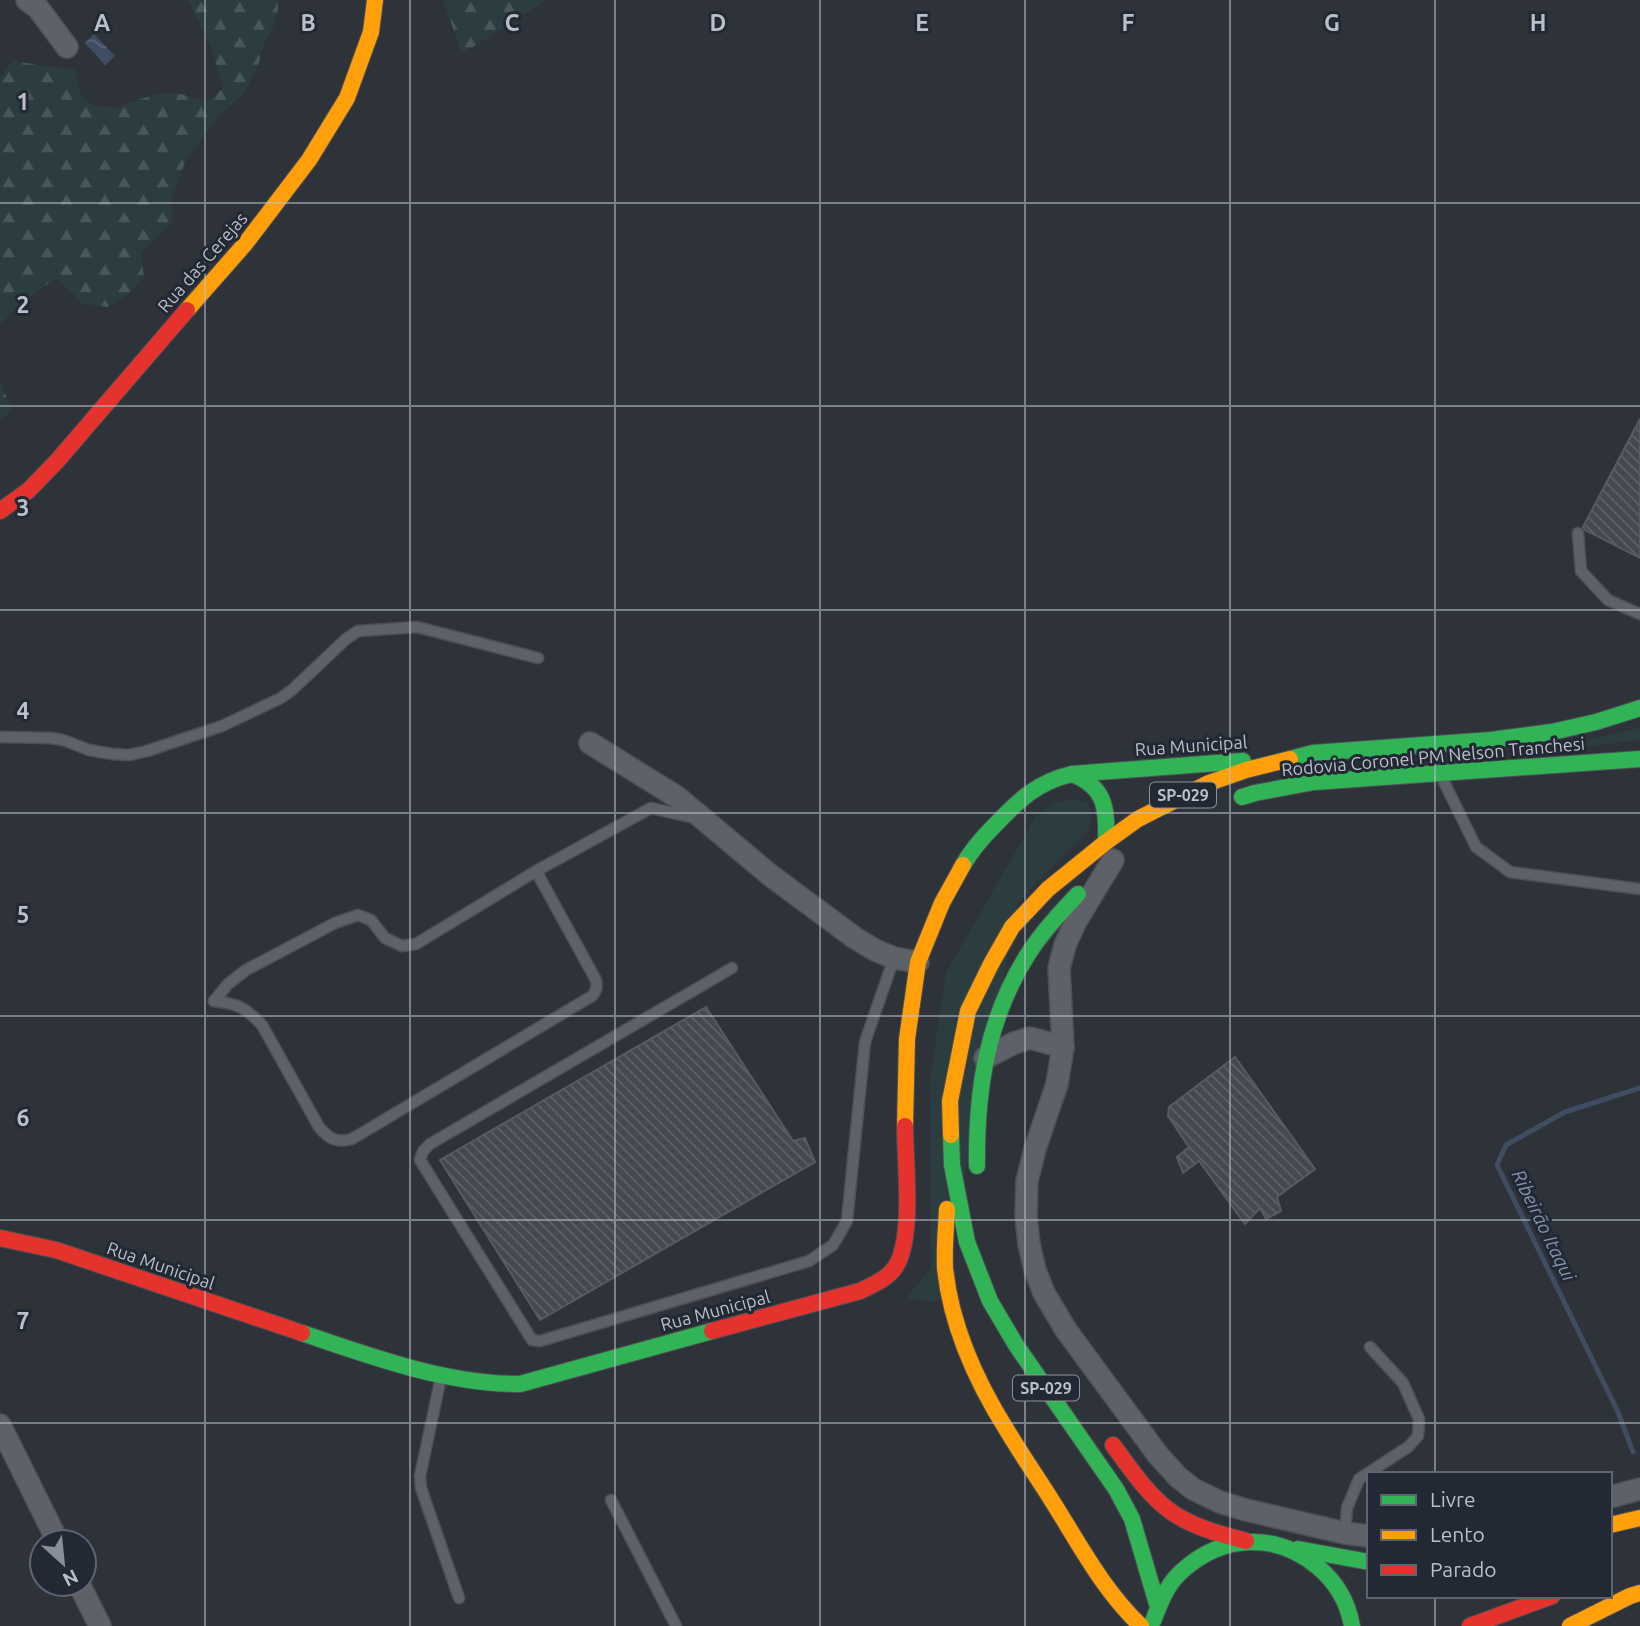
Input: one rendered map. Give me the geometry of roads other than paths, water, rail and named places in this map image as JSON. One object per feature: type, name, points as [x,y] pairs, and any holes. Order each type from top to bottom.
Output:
[{"type":"main road","name":"Rua das Cerejas","points":[[0,512],[29,490],[57,461],[245,244],[309,160],[347,98],[371,32],[375,0]]},
{"type":"main road","name":"Rodovia Coronel PM Nelson Tranchesi","points":[[978,1182],[977,1118],[985,1058],[1000,1007],[1023,961],[1060,910],[1114,852],[1139,819],[1209,783],[1246,770],[1312,753],[1491,740],[1552,732],[1640,708]]},
{"type":"main road","name":"Rua Municipal","points":[[0,1238],[55,1250],[369,1356],[485,1383],[520,1384],[860,1292],[890,1273],[903,1247],[907,1202],[907,1039],[918,962],[942,903],[972,849],[1009,809],[1032,790],[1054,778],[1072,774],[1213,764],[1312,753]]},
{"type":"main road","name":"Rodovia Coronel PM Nelson Tranchesi","points":[[1231,800],[1314,782],[1640,759]]},
{"type":"main road","points":[[1072,774],[1088,781],[1099,793],[1107,811],[1114,852]]},
{"type":"main road","name":"Rodovia Coronel PM Nelson Tranchesi","points":[[1114,852],[1048,888],[1012,927],[991,964],[968,1011],[950,1101],[952,1165],[967,1242],[990,1301],[1016,1345],[1116,1489],[1132,1519],[1157,1604]]},
{"type":"main road","points":[[952,1165],[945,1249],[946,1272],[956,1324],[999,1419],[1100,1577],[1116,1600],[1141,1626]]},
{"type":"main road","points":[[1106,1435],[1137,1477],[1171,1511],[1215,1532],[1246,1541]]},
{"type":"main road","points":[[1612,1525],[1640,1518]]},
{"type":"main road","points":[[1151,1626],[1157,1604],[1175,1576],[1195,1558],[1219,1546],[1246,1541],[1268,1542],[1367,1562]]},
{"type":"main road","points":[[1290,1548],[1317,1564],[1338,1587],[1351,1616],[1352,1626]]},
{"type":"main road","points":[[1570,1626],[1640,1593]]},
{"type":"main road","points":[[1469,1626],[1546,1598]]},
{"type":"street","points":[[27,0],[38,8],[67,47]]},
{"type":"street","points":[[590,743],[677,797],[770,875],[855,938],[894,958],[918,962]]},
{"type":"street","points":[[1114,852],[1076,921],[1065,945],[1059,968],[1063,1047],[1057,1084],[1027,1181],[1026,1216],[1034,1270],[1054,1312],[1167,1466],[1193,1489],[1220,1503],[1246,1510],[1367,1536]]},
{"type":"street","points":[[985,1058],[1030,1038],[1063,1047]]},
{"type":"street","points":[[0,1425],[51,1528]]},
{"type":"street","points":[[1612,1496],[1640,1489]]},
{"type":"street","points":[[86,1598],[100,1626]]},
{"type":"lane","points":[[1578,533],[1581,571],[1608,600],[1640,614]]},
{"type":"lane","points":[[0,737],[51,738],[112,754],[129,755],[147,751],[222,726],[281,698],[358,631],[417,626],[538,658]]},
{"type":"lane","points":[[1440,773],[1476,846],[1510,873],[1640,889]]},
{"type":"lane","points":[[536,871],[596,979],[596,992],[352,1139],[343,1142],[332,1140],[319,1127],[262,1025],[250,1012],[241,1006],[214,1001],[228,984],[246,970],[335,923],[358,915],[371,920],[385,938],[402,946],[416,944],[536,871],[652,808],[705,820]]},
{"type":"lane","points":[[732,968],[430,1144],[423,1151],[420,1160],[531,1340],[540,1341],[809,1261],[833,1245],[847,1221],[865,1042],[894,958]]},
{"type":"lane","points":[[1370,1347],[1403,1383],[1419,1419],[1418,1436],[1408,1447],[1370,1472]]},
{"type":"lane","points":[[442,1375],[420,1476],[421,1488],[459,1598]]},
{"type":"lane","points":[[1345,1533],[1347,1508],[1359,1479],[1367,1474]]},
{"type":"lane","points":[[611,1500],[676,1626]]},
{"type":"water","points":[[94,34],[115,56],[105,65],[85,43]]},
{"type":"waterway","name":"Ribeirão Itaqui","points":[[1633,1452],[1618,1412],[1497,1165],[1506,1145],[1565,1112],[1640,1088]]}]
